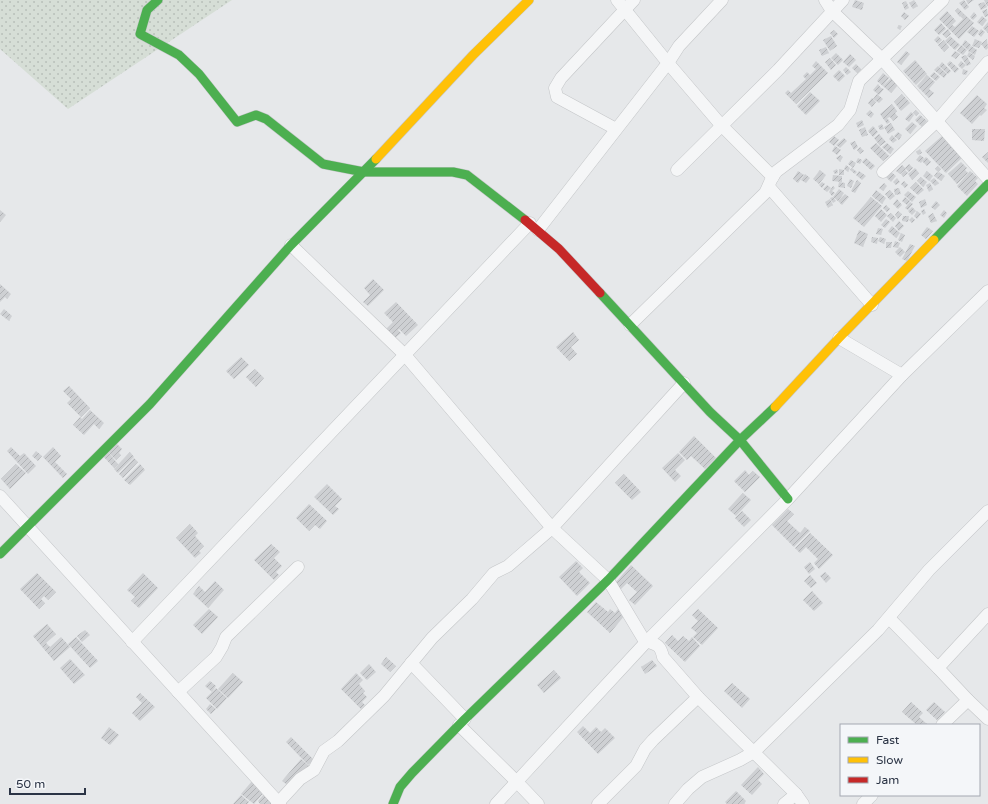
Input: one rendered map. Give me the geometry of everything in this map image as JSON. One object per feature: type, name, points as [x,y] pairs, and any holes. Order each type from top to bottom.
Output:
[{"type":"street","points":[[158,0],[147,10],[140,34],[179,55],[199,74],[237,122],[256,115],[266,119],[323,164],[364,172],[460,173],[467,175],[534,226],[559,249],[710,412],[740,440],[788,499]]},
{"type":"street","points":[[0,554],[150,404],[291,245],[364,172],[473,55],[529,0]]},
{"type":"street","points":[[616,129],[557,97],[555,88],[561,78],[621,5],[634,0]]},
{"type":"street","points":[[132,642],[405,355],[534,226],[616,129],[668,64],[679,46],[722,0]]},
{"type":"street","points":[[825,0],[832,11],[882,59],[936,122],[988,179]]},
{"type":"street","points":[[677,170],[784,64],[843,0]]},
{"type":"street","points":[[630,325],[760,198],[777,171],[838,125],[850,110],[859,80],[943,0]]},
{"type":"street","points":[[621,5],[668,64],[771,182],[872,305]]},
{"type":"street","points":[[883,172],[936,122],[988,62]]},
{"type":"street","points":[[393,804],[400,787],[412,773],[462,722],[608,580],[740,440],[772,410],[839,338],[988,184]]},
{"type":"street","points":[[291,245],[405,355],[552,528],[608,580],[644,640],[656,644],[662,651],[663,657],[698,697],[796,794],[803,804]]},
{"type":"street","points":[[496,804],[647,642],[788,499],[902,376],[988,291]]},
{"type":"street","points":[[839,338],[902,376]]},
{"type":"street","points":[[0,496],[278,804],[300,780],[314,770],[324,751],[338,741],[384,696],[432,638],[472,599],[494,574],[508,566],[552,528],[684,383]]},
{"type":"street","points":[[674,804],[702,777],[754,752],[878,630],[929,570],[988,511]]},
{"type":"street","points":[[178,692],[216,657],[226,636],[298,567]]},
{"type":"street","points":[[938,668],[988,614]]},
{"type":"street","points":[[889,618],[988,719]]},
{"type":"street","points":[[411,663],[462,722],[538,804]]},
{"type":"street","points":[[598,804],[636,766],[645,749],[698,697]]},
{"type":"street","points":[[943,724],[968,700]]},
{"type":"street","points":[[784,804],[796,794]]},
{"type":"street","points":[[863,804],[871,796]]},
{"type":"shaded area","points":[[0,0],[232,0],[68,109],[0,49]]},
{"type":"building","points":[[855,0],[864,3],[862,10],[852,7]]},
{"type":"building","points":[[914,0],[918,6],[913,9],[909,3]]},
{"type":"building","points":[[964,0],[969,7],[965,10],[959,3]]},
{"type":"building","points":[[966,0],[974,0],[968,4]]},
{"type":"building","points":[[984,0],[988,0],[988,6],[987,6]]},
{"type":"building","points":[[906,1],[909,8],[905,10],[902,3]]},
{"type":"building","points":[[984,2],[987,7],[981,10],[978,4]]},
{"type":"building","points":[[958,8],[964,14],[960,17],[955,11]]},
{"type":"building","points":[[987,9],[988,16],[985,17],[982,11]]},
{"type":"building","points":[[947,11],[956,21],[952,25],[955,27],[963,19],[961,17],[964,14],[974,23],[959,39],[939,19]]},
{"type":"building","points":[[904,12],[909,16],[905,20],[901,16]]},
{"type":"building","points":[[974,12],[977,16],[973,20],[970,17]]},
{"type":"building","points":[[982,16],[987,20],[982,26],[977,22]]},
{"type":"building","points":[[988,22],[988,33],[983,28]]},
{"type":"building","points":[[941,23],[946,29],[939,35],[934,30]]},
{"type":"building","points":[[899,25],[902,26],[900,30],[897,28]]},
{"type":"building","points":[[972,26],[979,31],[974,37],[967,32]]},
{"type":"building","points":[[948,29],[951,34],[946,38],[942,34]]},
{"type":"building","points":[[981,29],[985,32],[981,37],[978,34]]},
{"type":"building","points":[[834,30],[838,34],[834,38],[830,33]]},
{"type":"building","points":[[831,36],[837,46],[830,51],[823,40]]},
{"type":"building","points":[[938,36],[942,40],[938,44],[934,40]]},
{"type":"building","points":[[950,36],[960,45],[955,50],[945,41]]},
{"type":"building","points":[[975,39],[982,42],[979,48],[972,46]]},
{"type":"building","points":[[987,39],[988,48],[986,50],[981,44]]},
{"type":"building","points":[[944,40],[949,47],[944,52],[938,45]]},
{"type":"building","points":[[965,40],[971,45],[968,50],[962,45]]},
{"type":"building","points":[[961,45],[967,50],[963,55],[957,51]]},
{"type":"building","points":[[971,46],[977,50],[975,55],[968,51]]},
{"type":"building","points":[[826,47],[829,53],[822,56],[819,50]]},
{"type":"building","points":[[906,51],[910,54],[901,65],[897,62]]},
{"type":"building","points":[[955,51],[960,54],[956,59],[951,56]]},
{"type":"building","points":[[969,52],[975,56],[973,60],[967,56]]},
{"type":"building","points":[[836,53],[843,60],[838,65],[831,58]]},
{"type":"building","points":[[850,54],[856,60],[849,67],[843,62]]},
{"type":"building","points":[[966,55],[971,64],[967,66],[961,57]]},
{"type":"building","points":[[830,58],[836,65],[831,70],[825,62]]},
{"type":"building","points":[[915,60],[927,74],[916,85],[903,71]]},
{"type":"building","points":[[816,61],[828,73],[796,104],[785,93],[788,90],[791,93],[806,79],[803,76],[807,72],[810,75],[816,69],[812,66]]},
{"type":"building","points":[[950,61],[959,69],[955,73],[947,64]]},
{"type":"building","points":[[961,61],[966,65],[962,69],[958,65]]},
{"type":"building","points":[[942,62],[951,71],[948,74],[939,66]]},
{"type":"building","points":[[856,64],[861,69],[857,73],[852,68]]},
{"type":"building","points":[[938,66],[947,74],[944,78],[934,70]]},
{"type":"building","points":[[846,67],[851,72],[847,75],[843,70]]},
{"type":"building","points":[[963,69],[968,71],[966,75],[962,74]]},
{"type":"building","points":[[839,70],[845,76],[839,82],[833,76]]},
{"type":"building","points":[[934,72],[940,77],[936,81],[930,76]]},
{"type":"building","points":[[883,73],[889,78],[883,86],[877,81]]},
{"type":"building","points":[[927,75],[935,82],[929,89],[934,93],[929,98],[917,86]]},
{"type":"building","points":[[891,78],[898,85],[891,93],[883,86]]},
{"type":"building","points":[[878,84],[884,89],[879,95],[873,90]]},
{"type":"building","points":[[810,92],[820,101],[806,115],[797,106]]},
{"type":"building","points":[[877,94],[883,99],[879,103],[873,99]]},
{"type":"building","points":[[902,94],[910,103],[901,111],[894,102]]},
{"type":"building","points":[[977,95],[987,104],[984,108],[987,110],[972,124],[960,113]]},
{"type":"building","points":[[872,98],[876,102],[872,107],[868,103]]},
{"type":"building","points":[[892,104],[897,111],[895,113],[898,117],[893,121],[890,117],[887,118],[890,122],[887,124],[880,114]]},
{"type":"building","points":[[870,110],[874,114],[871,118],[866,114]]},
{"type":"building","points":[[916,110],[919,113],[916,116],[913,113]]},
{"type":"building","points":[[911,112],[914,115],[909,122],[905,119]]},
{"type":"building","points":[[920,115],[927,121],[922,127],[915,120]]},
{"type":"building","points":[[862,120],[864,125],[858,128],[856,123]]},
{"type":"building","points":[[912,122],[917,126],[910,134],[905,129]]},
{"type":"building","points":[[891,123],[895,130],[888,134],[884,127]]},
{"type":"building","points":[[882,124],[884,129],[880,130],[878,126]]},
{"type":"building","points":[[873,126],[878,132],[873,137],[868,131]]},
{"type":"building","points":[[865,127],[868,135],[862,137],[859,130]]},
{"type":"building","points":[[972,129],[985,129],[984,141],[972,140]]},
{"type":"building","points":[[898,132],[902,135],[899,140],[894,136]]},
{"type":"building","points":[[879,134],[886,142],[880,146],[874,138]]},
{"type":"building","points":[[892,135],[897,140],[893,143],[889,139]]},
{"type":"building","points":[[834,136],[839,140],[834,146],[829,142]]},
{"type":"building","points":[[942,136],[963,157],[946,173],[925,151]]},
{"type":"building","points":[[844,138],[847,141],[840,148],[836,145]]},
{"type":"building","points":[[855,141],[858,147],[854,150],[850,143]]},
{"type":"building","points":[[876,143],[889,156],[883,161],[870,148]]},
{"type":"building","points":[[887,143],[894,149],[890,154],[882,147]]},
{"type":"building","points":[[835,146],[841,150],[837,155],[832,151]]},
{"type":"building","points":[[860,147],[864,151],[860,154],[857,150]]},
{"type":"building","points":[[920,149],[922,153],[918,155],[916,152]]},
{"type":"building","points":[[988,152],[988,163],[982,157]]},
{"type":"building","points":[[840,155],[843,157],[840,162],[836,158]]},
{"type":"building","points":[[920,155],[924,158],[921,163],[916,160]]},
{"type":"building","points":[[926,157],[931,162],[927,166],[922,161]]},
{"type":"building","points":[[858,158],[862,160],[860,164],[856,162]]},
{"type":"building","points":[[866,158],[875,166],[871,170],[862,162]]},
{"type":"building","points":[[851,160],[856,163],[853,168],[848,164]]},
{"type":"building","points":[[961,162],[967,168],[965,170],[968,173],[957,184],[948,174]]},
{"type":"building","points":[[909,164],[913,168],[909,172],[905,168]]},
{"type":"building","points":[[846,165],[850,168],[848,172],[844,169]]},
{"type":"building","points":[[902,165],[906,169],[900,174],[896,171]]},
{"type":"building","points":[[938,166],[941,169],[938,172],[935,169]]},
{"type":"building","points":[[852,168],[857,172],[855,174],[850,170]]},
{"type":"building","points":[[915,168],[919,173],[912,180],[908,174]]},
{"type":"building","points":[[837,169],[838,173],[835,174],[833,171]]},
{"type":"building","points":[[839,169],[844,170],[844,175],[839,175]]},
{"type":"building","points":[[820,170],[826,175],[819,184],[813,179]]},
{"type":"building","points":[[905,170],[908,173],[903,177],[901,174]]},
{"type":"building","points":[[798,171],[804,175],[798,183],[793,179]]},
{"type":"building","points":[[859,171],[866,176],[862,180],[856,175]]},
{"type":"building","points":[[927,171],[933,176],[929,181],[923,176]]},
{"type":"building","points":[[970,171],[978,178],[975,181],[978,184],[967,196],[957,186]]},
{"type":"building","points":[[891,172],[896,176],[891,182],[886,177]]},
{"type":"building","points":[[937,172],[945,176],[941,181],[934,176]]},
{"type":"building","points":[[805,174],[810,178],[806,183],[801,180]]},
{"type":"building","points":[[833,175],[842,176],[842,182],[832,181]]},
{"type":"building","points":[[921,177],[927,182],[923,187],[917,181]]},
{"type":"building","points":[[897,178],[900,182],[896,185],[893,182]]},
{"type":"building","points":[[934,178],[939,183],[935,186],[930,181]]},
{"type":"building","points":[[850,179],[854,181],[851,188],[847,186]]},
{"type":"building","points":[[857,180],[861,183],[855,193],[851,191]]},
{"type":"building","points":[[904,181],[908,185],[905,188],[901,184]]},
{"type":"building","points":[[822,182],[825,184],[822,188],[819,185]]},
{"type":"building","points":[[839,182],[845,183],[845,188],[838,187]]},
{"type":"building","points":[[916,182],[924,190],[918,195],[910,188]]},
{"type":"building","points":[[884,183],[887,186],[883,191],[879,188]]},
{"type":"building","points":[[930,183],[933,189],[929,192],[926,185]]},
{"type":"building","points":[[827,185],[831,188],[827,192],[823,189]]},
{"type":"building","points":[[833,186],[835,188],[832,191],[835,193],[832,196],[829,192]]},
{"type":"building","points":[[899,188],[901,194],[895,195],[894,189]]},
{"type":"building","points":[[839,189],[844,193],[838,201],[833,197]]},
{"type":"building","points":[[876,190],[886,198],[882,204],[872,196]]},
{"type":"building","points":[[890,190],[895,196],[890,200],[885,194]]},
{"type":"building","points":[[908,191],[916,197],[912,202],[904,195]]},
{"type":"building","points":[[845,194],[849,197],[842,205],[838,201]]},
{"type":"building","points":[[833,197],[836,201],[833,203],[830,198]]},
{"type":"building","points":[[871,197],[882,206],[864,227],[853,218]]},
{"type":"building","points":[[905,197],[910,201],[907,205],[902,201]]},
{"type":"building","points":[[830,199],[833,205],[828,208],[825,202]]},
{"type":"building","points":[[897,199],[902,205],[898,209],[893,204]]},
{"type":"building","points":[[925,199],[927,205],[921,208],[919,202]]},
{"type":"building","points":[[936,201],[940,205],[935,210],[931,207]]},
{"type":"building","points":[[910,202],[913,204],[908,210],[905,208]]},
{"type":"building","points":[[886,205],[890,209],[887,212],[883,208]]},
{"type":"building","points":[[912,207],[916,211],[912,215],[908,211]]},
{"type":"building","points":[[881,209],[887,215],[881,222],[875,216]]},
{"type":"building","points":[[924,209],[926,213],[923,215],[921,211]]},
{"type":"building","points":[[0,210],[6,215],[0,222]]},
{"type":"building","points":[[944,210],[947,213],[944,218],[940,215]]},
{"type":"building","points":[[898,211],[902,214],[898,219],[895,215]]},
{"type":"building","points":[[917,211],[921,214],[917,219],[914,216]]},
{"type":"building","points":[[891,213],[896,218],[893,222],[887,216]]},
{"type":"building","points":[[933,213],[937,221],[931,223],[928,216]]},
{"type":"building","points":[[903,216],[909,216],[908,222],[902,221]]},
{"type":"building","points":[[912,217],[915,220],[912,223],[909,220]]},
{"type":"building","points":[[886,219],[890,222],[885,228],[881,225]]},
{"type":"building","points":[[899,221],[904,226],[899,231],[895,226]]},
{"type":"building","points":[[892,226],[900,233],[896,238],[888,231]]},
{"type":"building","points":[[927,227],[933,231],[926,239],[921,235]]},
{"type":"building","points":[[878,228],[883,229],[881,235],[876,234]]},
{"type":"building","points":[[859,230],[868,234],[863,247],[854,243]]},
{"type":"building","points":[[901,233],[905,235],[902,242],[898,240]]},
{"type":"building","points":[[872,237],[878,238],[877,244],[871,242]]},
{"type":"building","points":[[880,237],[886,239],[884,244],[878,241]]},
{"type":"building","points":[[895,241],[900,243],[898,248],[893,247]]},
{"type":"building","points":[[886,242],[892,242],[891,248],[886,248]]},
{"type":"building","points":[[910,244],[915,246],[907,261],[902,259]]},
{"type":"building","points":[[900,247],[905,252],[900,257],[895,252]]},
{"type":"building","points":[[373,279],[384,290],[368,306],[363,302],[370,295],[364,288]]},
{"type":"building","points":[[0,284],[11,294],[7,299],[5,297],[0,302]]},
{"type":"building","points":[[396,302],[418,325],[406,336],[399,329],[398,330],[401,333],[395,338],[386,329],[393,322],[384,313]]},
{"type":"building","points":[[4,309],[12,316],[9,321],[0,314]]},
{"type":"building","points":[[573,332],[579,340],[571,347],[577,354],[569,361],[556,347]]},
{"type":"building","points":[[241,357],[249,365],[234,379],[226,371]]},
{"type":"building","points":[[255,369],[264,378],[256,387],[246,377]]},
{"type":"building","points":[[69,386],[90,408],[81,417],[67,403],[71,399],[63,391]]},
{"type":"building","points":[[90,410],[104,423],[99,429],[94,424],[84,435],[73,425],[80,417],[82,419]]},
{"type":"building","points":[[694,436],[716,458],[705,469],[691,456],[687,460],[679,452]]},
{"type":"building","points":[[116,443],[122,449],[119,453],[121,455],[116,460],[108,452]]},
{"type":"building","points":[[11,447],[20,456],[24,453],[36,466],[28,474],[7,451]]},
{"type":"building","points":[[53,447],[61,456],[55,462],[67,474],[63,478],[43,457]]},
{"type":"building","points":[[36,451],[42,456],[38,461],[32,456]]},
{"type":"building","points":[[108,452],[118,464],[114,468],[103,456]]},
{"type":"building","points":[[130,452],[134,457],[118,473],[114,469]]},
{"type":"building","points":[[678,453],[685,460],[675,470],[681,476],[675,482],[662,468]]},
{"type":"building","points":[[134,458],[138,462],[123,478],[119,474]]},
{"type":"building","points":[[16,464],[26,473],[10,489],[1,479]]},
{"type":"building","points":[[140,464],[145,470],[130,485],[124,480]]},
{"type":"building","points":[[745,470],[749,475],[753,471],[760,477],[745,492],[734,481]]},
{"type":"building","points":[[624,474],[641,492],[632,500],[615,483]]},
{"type":"building","points":[[327,484],[342,499],[335,506],[339,509],[333,515],[314,497]]},
{"type":"building","points":[[743,493],[751,500],[736,516],[728,509]]},
{"type":"building","points":[[309,504],[327,521],[320,529],[315,525],[309,531],[296,518]]},
{"type":"building","points":[[788,509],[794,514],[787,521],[800,533],[805,527],[810,531],[794,547],[772,525]]},
{"type":"building","points":[[742,511],[751,520],[744,527],[735,518]]},
{"type":"building","points":[[190,524],[198,533],[195,536],[204,546],[199,551],[201,553],[195,558],[176,538]]},
{"type":"building","points":[[810,533],[833,555],[819,569],[814,563],[818,559],[806,547],[800,553],[795,548]]},
{"type":"building","points":[[271,544],[280,552],[274,558],[282,566],[276,572],[279,575],[274,580],[254,560]]},
{"type":"building","points":[[576,561],[583,568],[579,572],[590,583],[577,596],[559,577]]},
{"type":"building","points":[[810,562],[815,569],[809,574],[804,567]]},
{"type":"building","points":[[631,565],[653,586],[635,605],[629,600],[637,592],[627,583],[620,590],[614,584]]},
{"type":"building","points":[[825,572],[831,578],[826,583],[820,576]]},
{"type":"building","points":[[37,573],[56,592],[48,600],[44,596],[41,599],[45,603],[39,609],[20,589]]},
{"type":"building","points":[[143,573],[158,588],[139,608],[131,601],[135,597],[127,590]]},
{"type":"building","points":[[810,575],[817,583],[811,588],[804,581]]},
{"type":"building","points":[[215,581],[224,590],[208,608],[193,594],[199,586],[205,592]]},
{"type":"building","points":[[812,591],[823,603],[814,611],[803,600]]},
{"type":"building","points":[[596,602],[608,612],[610,609],[615,613],[618,609],[625,615],[610,633],[587,612]]},
{"type":"building","points":[[209,609],[218,617],[202,634],[193,625]]},
{"type":"building","points":[[698,609],[718,628],[702,645],[693,637],[697,633],[691,628],[698,621],[692,615]]},
{"type":"building","points":[[47,624],[56,634],[46,643],[50,647],[61,637],[70,647],[54,661],[33,636]]},
{"type":"building","points":[[85,630],[90,635],[82,642],[77,636]]},
{"type":"building","points":[[672,635],[678,641],[683,636],[689,641],[692,637],[700,646],[685,662],[665,643]]},
{"type":"building","points":[[76,637],[98,661],[90,668],[68,644]]},
{"type":"building","points":[[386,657],[396,666],[390,672],[381,664]]},
{"type":"building","points":[[70,659],[85,675],[74,684],[60,668]]},
{"type":"building","points":[[652,660],[657,666],[645,674],[641,667]]},
{"type":"building","points":[[369,664],[376,672],[367,680],[360,673]]},
{"type":"building","points":[[554,670],[561,678],[544,693],[537,685]]},
{"type":"building","points":[[233,673],[243,682],[228,698],[218,689]]},
{"type":"building","points":[[356,673],[363,680],[359,684],[365,691],[363,693],[367,697],[362,702],[365,705],[361,709],[341,689]]},
{"type":"building","points":[[210,681],[216,686],[212,692],[205,686]]},
{"type":"building","points":[[732,683],[750,699],[742,708],[724,691]]},
{"type":"building","points":[[216,688],[227,698],[217,709],[206,698]]},
{"type":"building","points":[[140,693],[155,707],[140,721],[132,713],[142,703],[136,697]]},
{"type":"building","points":[[911,702],[923,713],[919,717],[927,724],[916,724],[902,712]]},
{"type":"building","points":[[934,702],[945,712],[937,720],[926,710]]},
{"type":"building","points":[[210,704],[216,709],[211,714],[206,709]]},
{"type":"building","points":[[583,726],[590,733],[596,727],[601,732],[605,728],[615,738],[598,754],[577,732]]},
{"type":"building","points":[[109,727],[119,735],[110,745],[101,738]]},
{"type":"building","points":[[291,737],[314,760],[308,765],[286,742]]},
{"type":"building","points":[[301,759],[309,766],[290,787],[282,781]]},
{"type":"building","points":[[758,767],[764,774],[758,780],[762,784],[752,795],[741,785]]},
{"type":"building","points":[[253,780],[265,791],[254,804],[241,794]]},
{"type":"building","points":[[736,791],[746,801],[744,804],[727,804],[725,802]]},
{"type":"building","points":[[264,794],[272,804],[260,804],[258,801]]},
{"type":"building","points":[[241,795],[249,802],[247,804],[233,804]]},
{"type":"traffic: fast","points":[[158,0],[147,10],[140,34],[179,55],[199,74],[237,122],[256,115],[266,119],[323,164],[364,172],[453,172],[467,175],[525,220]]},
{"type":"traffic: fast","points":[[0,554],[150,404],[291,245],[376,159]]},
{"type":"traffic: fast","points":[[934,240],[988,184]]},
{"type":"traffic: fast","points":[[600,293],[710,412],[740,440],[788,499]]},
{"type":"traffic: fast","points":[[393,804],[400,787],[412,773],[465,719],[608,580],[740,440],[775,407]]},
{"type":"traffic: slow","points":[[376,159],[473,55],[529,0]]},
{"type":"traffic: slow","points":[[775,407],[839,338],[934,240]]},
{"type":"traffic: jam","points":[[525,220],[559,249],[600,293]]}]
